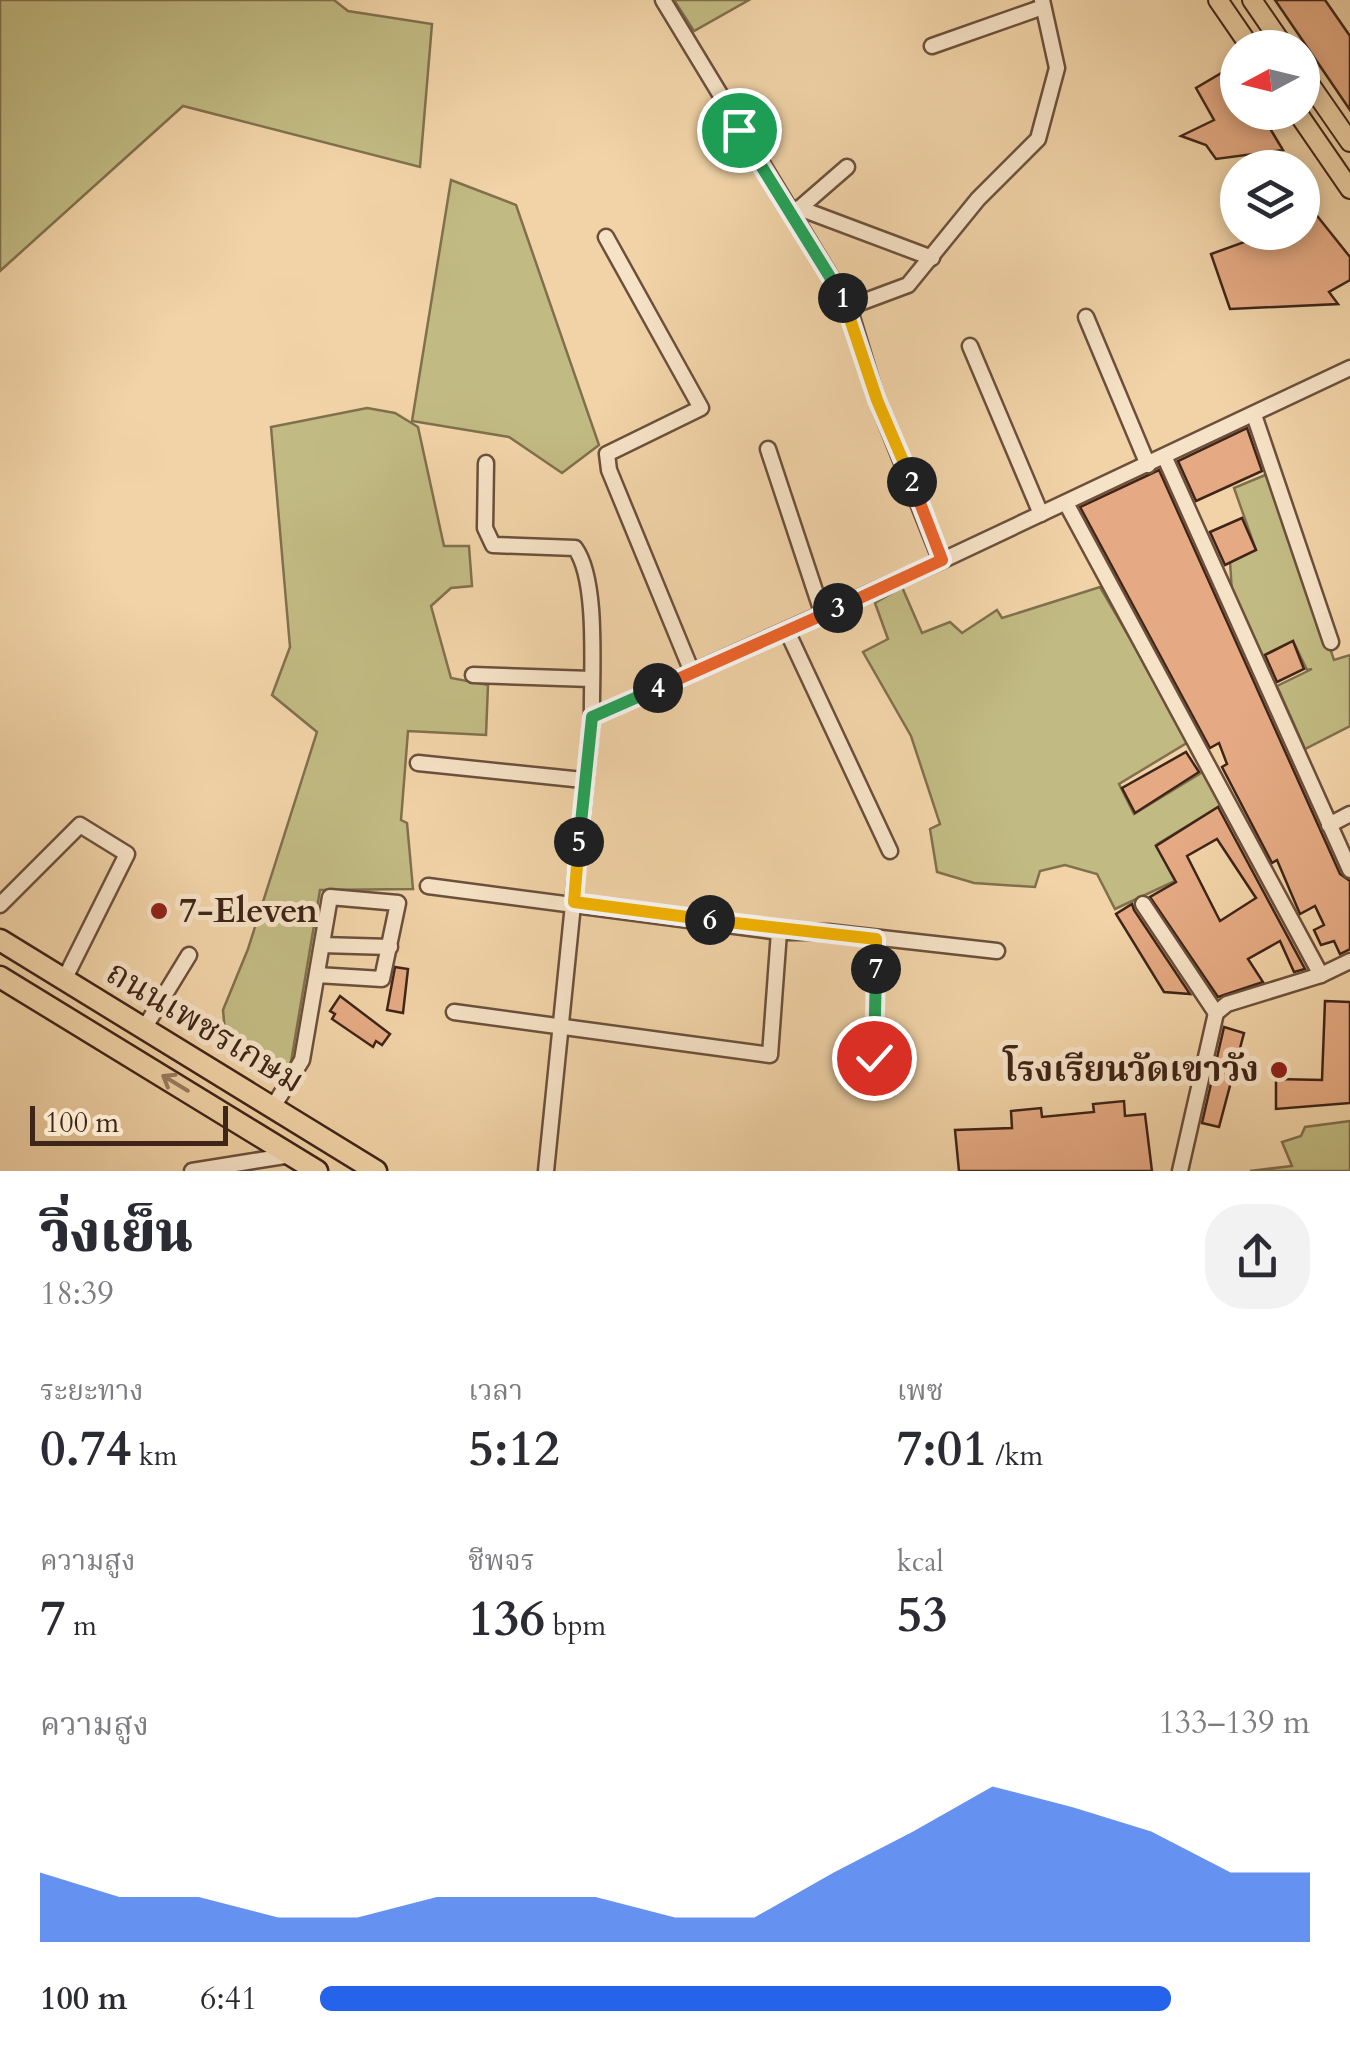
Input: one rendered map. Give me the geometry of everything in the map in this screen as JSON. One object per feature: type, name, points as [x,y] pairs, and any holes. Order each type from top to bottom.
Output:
[{"type":"highway","name":"ถนนเพชรเกษม","points":[[0,940],[376,1171]]},
{"type":"highway","name":"ถนนเพชรเกษม","points":[[0,977],[317,1171]]},
{"type":"main road","points":[[1218,0],[1239,30]]},
{"type":"main road","points":[[1252,0],[1273,30]]},
{"type":"main road","points":[[1320,99],[1350,142]]},
{"type":"main road","points":[[1308,130],[1350,190]]},
{"type":"street","points":[[663,0],[796,211],[849,307],[877,400],[942,560]]},
{"type":"street","points":[[849,307],[908,284],[978,199],[1038,139],[1056,68],[1042,4],[932,46]]},
{"type":"street","points":[[796,211],[847,166]]},
{"type":"street","points":[[796,211],[932,258]]},
{"type":"street","points":[[606,236],[701,408],[607,454],[609,470],[692,672]]},
{"type":"street","points":[[1086,317],[1148,465]]},
{"type":"street","points":[[970,346],[1041,514]]},
{"type":"street","points":[[592,717],[1165,458],[1350,368]]},
{"type":"street","points":[[1254,415],[1331,642]]},
{"type":"street","points":[[768,449],[823,615]]},
{"type":"street","points":[[1165,458],[1350,870]]},
{"type":"street","points":[[486,463],[486,528],[493,546],[575,548],[586,576],[592,717],[546,1171]]},
{"type":"street","points":[[1066,503],[1320,976]]},
{"type":"street","points":[[788,631],[890,851]]},
{"type":"street","points":[[473,675],[591,678]]},
{"type":"street","points":[[418,764],[583,780]]},
{"type":"street","points":[[1329,825],[1350,814]]},
{"type":"street","points":[[0,906],[80,825],[127,854],[64,980]]},
{"type":"street","points":[[428,886],[574,902],[779,932],[828,932],[997,952]]},
{"type":"street","points":[[273,1107],[302,1060],[330,898],[398,903],[382,979],[317,975]]},
{"type":"street","points":[[1143,904],[1216,1013]]},
{"type":"street","points":[[454,1012],[770,1055],[779,932]]},
{"type":"street","points":[[874,1058],[876,939]]},
{"type":"street","points":[[322,945],[390,947]]},
{"type":"street","points":[[145,1027],[189,955]]},
{"type":"street","points":[[1180,1171],[1216,1013],[1227,1004],[1320,976],[1350,961]]},
{"type":"street","points":[[192,1171],[292,1155]]},
{"type":"shaded area","points":[[0,0],[334,0],[348,11],[432,24],[420,167],[183,106],[0,271]]},
{"type":"shaded area","points":[[674,0],[749,0],[694,31]]},
{"type":"shaded area","points":[[451,180],[516,205],[599,445],[562,473],[509,437],[412,421]]},
{"type":"shaded area","points":[[367,408],[395,413],[418,427],[444,546],[469,546],[472,586],[451,588],[431,606],[451,678],[488,685],[486,735],[408,731],[401,820],[407,823],[413,889],[320,890],[290,1068],[226,1043],[223,1010],[248,949],[317,732],[272,695],[290,647],[271,427]]},
{"type":"shaded area","points":[[1270,473],[1334,660],[1350,655],[1350,726],[1305,749],[1277,686],[1312,669],[1307,670],[1293,641],[1260,657],[1232,592],[1230,562],[1256,550],[1234,488]]},
{"type":"shaded area","points":[[902,587],[922,633],[950,622],[962,633],[997,610],[1002,618],[1100,587],[1190,741],[1119,784],[1134,814],[1206,770],[1223,804],[1156,845],[1175,881],[1115,909],[1097,874],[1065,865],[1040,871],[1035,887],[974,883],[937,872],[930,829],[940,824],[911,736],[863,652],[888,639],[875,603]]},
{"type":"shaded area","points":[[1350,1121],[1350,1171],[1250,1171],[1292,1166],[1282,1142],[1301,1136],[1305,1127]]},
{"type":"building","points":[[1275,0],[1325,0],[1350,36],[1350,110],[1320,66],[1320,30],[1295,30]]},
{"type":"building","points":[[1220,74],[1220,130],[1271,130],[1283,150],[1220,150],[1220,158],[1216,159],[1206,145],[1181,136],[1214,120],[1196,88]]},
{"type":"building","points":[[1320,220],[1350,257],[1350,280],[1329,292],[1338,304],[1230,309],[1211,254],[1222,250],[1320,250]]},
{"type":"building","points":[[1247,428],[1262,471],[1196,501],[1178,461]]},
{"type":"building","points":[[1159,470],[1340,874],[1350,881],[1350,949],[1340,954],[1334,941],[1321,945],[1314,930],[1324,925],[1315,906],[1300,914],[1277,860],[1272,863],[1222,767],[1227,764],[1219,743],[1210,748],[1080,507]]},
{"type":"building","points":[[1242,518],[1256,550],[1225,565],[1210,532]]},
{"type":"building","points":[[1293,641],[1304,669],[1277,682],[1265,655]]},
{"type":"building","points":[[1186,752],[1199,772],[1135,813],[1122,788]]},
{"type":"building","points":[[1218,807],[1305,969],[1294,972],[1280,941],[1248,959],[1263,982],[1218,997],[1150,897],[1176,882],[1156,846]],"holes":[[[1217,839],[1256,898],[1220,921],[1187,856]]]},
{"type":"building","points":[[1132,904],[1190,994],[1164,992],[1116,914]]},
{"type":"building","points":[[395,967],[408,969],[403,1013],[387,1010]]},
{"type":"building","points":[[340,996],[390,1034],[382,1045],[376,1041],[373,1047],[332,1019],[335,1014],[330,1011]]},
{"type":"building","points":[[1325,1001],[1350,1002],[1350,1103],[1276,1109],[1276,1079],[1322,1080]]},
{"type":"building","points":[[1224,1027],[1244,1033],[1219,1127],[1202,1123]]},
{"type":"building","points":[[1124,1101],[1125,1116],[1145,1114],[1152,1171],[959,1171],[955,1130],[1012,1128],[1011,1111],[1041,1108],[1042,1117],[1094,1112],[1093,1104]]},
{"type":"place","name":"7-Eleven","points":[[159,911]]},
{"type":"place","name":"โรงเรียนวัดเขาวัง","points":[[1279,1070]]},
{"type":"route","points":[[739,130],[849,307],[877,400],[942,560],[592,717],[574,902],[779,932],[828,932],[876,939],[874,1058]]}]
